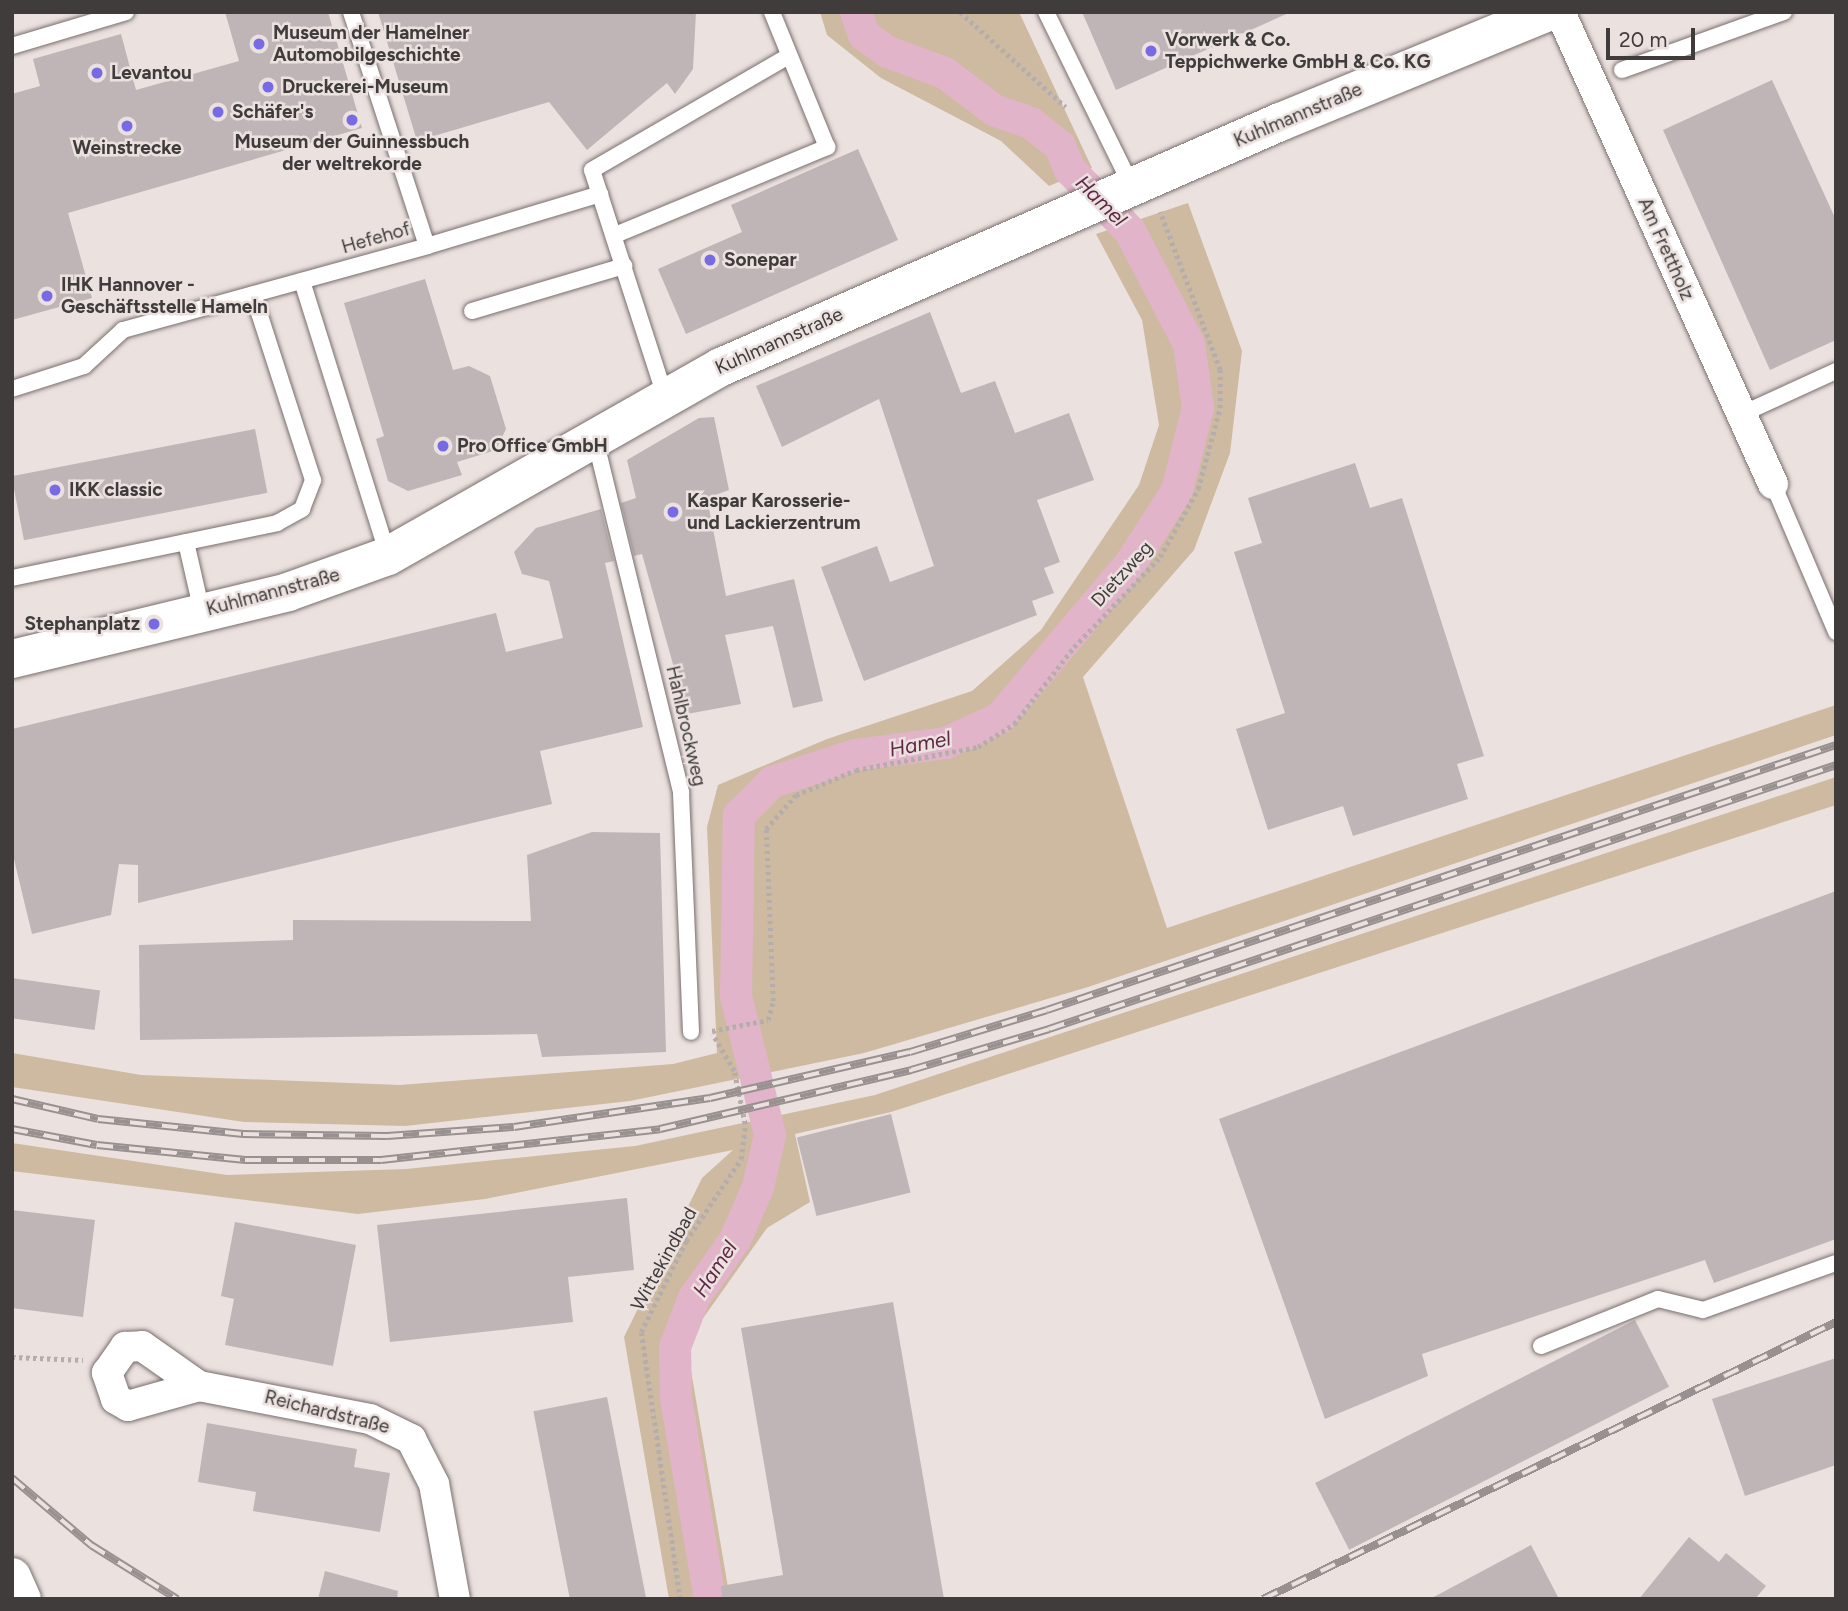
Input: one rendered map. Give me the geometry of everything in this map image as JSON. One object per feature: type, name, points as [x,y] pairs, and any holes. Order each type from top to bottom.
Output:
[{"type":"main road","name":"Kuhlmannstraße","points":[[12,659],[288,592],[388,556],[469,515],[594,436],[664,396],[1073,212],[1548,12]]},
{"type":"main road","points":[[12,1577],[22,1599]]},
{"type":"street","name":"Am Frettholz","points":[[1560,12],[1773,484]]},
{"type":"street","name":"Reichardstraße","points":[[199,1385],[128,1406],[116,1399],[107,1373],[125,1347],[142,1346],[199,1385],[370,1419],[411,1439],[434,1484],[455,1599]]},
{"type":"lane","points":[[12,46],[126,12]]},
{"type":"lane","name":"Hefehof","points":[[12,389],[84,366],[123,330],[427,246],[403,163],[351,12]]},
{"type":"lane","points":[[615,235],[827,147],[787,57],[772,12]]},
{"type":"lane","points":[[1046,12],[1124,190]]},
{"type":"lane","points":[[1622,70],[1756,17],[1784,12]]},
{"type":"lane","points":[[664,396],[615,235],[592,170],[787,57]]},
{"type":"lane","points":[[427,246],[600,194]]},
{"type":"lane","points":[[472,311],[624,266]]},
{"type":"lane","points":[[302,281],[388,556]]},
{"type":"lane","points":[[12,578],[277,523],[309,500],[313,480],[253,294]]},
{"type":"lane","points":[[1740,415],[1836,371]]},
{"type":"lane","name":"Hahlbrockweg","points":[[594,436],[681,793],[691,1032]]},
{"type":"lane","points":[[1773,484],[1836,632]]},
{"type":"lane","points":[[186,542],[202,612]]},
{"type":"lane","points":[[1541,1346],[1658,1298],[1703,1310],[1836,1263]]},
{"type":"path","points":[[960,12],[1072,112]]},
{"type":"path","name":"Dietzweg","points":[[711,1031],[768,1020],[773,1001],[766,829],[808,790],[856,770],[978,747],[1014,724],[1074,647],[1160,557],[1198,489],[1220,408],[1220,370],[1158,206],[1124,190]]},
{"type":"path","name":"Wittekindbad","points":[[680,1599],[641,1332],[686,1241],[741,1159],[745,1124],[734,1071],[711,1031]]},
{"type":"path","points":[[12,1357],[93,1360],[107,1373]]},
{"type":"shaded area","points":[[820,12],[1019,12],[1092,168],[1049,186],[1001,141],[881,78],[827,35]]},
{"type":"shaded area","points":[[1188,203],[1242,351],[1230,453],[1194,550],[1083,677],[1167,928],[1836,705],[1836,735],[1088,987],[864,1053],[630,1101],[405,1126],[244,1122],[12,1087],[12,1053],[141,1075],[400,1085],[673,1064],[717,1053],[707,827],[718,785],[827,739],[972,691],[1041,630],[1139,485],[1159,425],[1142,320],[1096,234]]},
{"type":"shaded area","points":[[1836,777],[1836,805],[891,1112],[795,1134],[810,1202],[767,1228],[694,1331],[688,1353],[730,1599],[669,1599],[624,1337],[702,1178],[733,1150],[485,1199],[358,1214],[12,1171],[12,1143],[227,1175],[406,1169],[635,1146],[875,1095]]},
{"type":"building","points":[[225,12],[328,12],[362,128],[68,213],[92,298],[12,320],[12,94],[40,86],[33,59],[121,34],[136,90],[239,61]]},
{"type":"building","points":[[378,12],[696,12],[693,69],[675,94],[667,83],[587,150],[549,102],[417,141]]},
{"type":"building","name":"Vorwerk & Co. Teppichwerke GmbH & Co. KG","points":[[1082,12],[1291,12],[1116,90]]},
{"type":"building","points":[[1772,80],[1836,220],[1836,340],[1770,370],[1663,130]]},
{"type":"building","points":[[858,149],[898,240],[686,334],[658,269],[742,232],[731,205]]},
{"type":"building","points":[[425,279],[453,370],[469,366],[490,376],[506,429],[496,450],[457,462],[462,475],[408,491],[388,481],[376,439],[384,436],[344,303]]},
{"type":"building","points":[[930,312],[961,393],[995,381],[1015,433],[1069,413],[1094,480],[1037,500],[1060,562],[1044,568],[1054,593],[1032,601],[1037,615],[864,681],[821,567],[877,546],[890,582],[934,566],[879,399],[782,447],[756,386]]},
{"type":"building","points":[[714,417],[729,490],[707,498],[726,596],[794,579],[823,701],[793,708],[773,626],[725,635],[741,704],[687,714],[642,554],[634,556],[621,503],[636,498],[627,460],[699,418]]},
{"type":"building","points":[[255,429],[267,493],[24,540],[12,476]]},
{"type":"building","points":[[1355,463],[1370,508],[1402,498],[1484,756],[1457,764],[1468,799],[1353,836],[1343,806],[1268,830],[1236,729],[1285,713],[1234,552],[1262,543],[1248,498]]},
{"type":"building","points":[[601,509],[614,561],[605,563],[643,727],[540,751],[552,804],[138,903],[138,865],[119,864],[111,915],[32,934],[12,851],[12,729],[496,613],[506,652],[563,638],[549,581],[522,574],[514,552],[536,528]]},
{"type":"building","points":[[592,832],[660,833],[666,1052],[542,1057],[537,1034],[140,1040],[139,945],[293,940],[293,920],[531,921],[527,855]]},
{"type":"building","points":[[1836,891],[1836,1239],[1714,1283],[1705,1260],[1422,1354],[1428,1376],[1325,1419],[1219,1119]]},
{"type":"building","points":[[12,978],[100,990],[95,1030],[12,1018]]},
{"type":"building","points":[[891,1114],[911,1193],[816,1216],[797,1137]]},
{"type":"building","points":[[627,1198],[634,1270],[568,1277],[573,1322],[390,1342],[377,1225]]},
{"type":"building","points":[[12,1210],[95,1220],[83,1317],[12,1308]]},
{"type":"building","points":[[235,1222],[356,1245],[333,1366],[225,1345],[234,1299],[221,1296]]},
{"type":"building","points":[[893,1302],[944,1599],[722,1599],[721,1586],[783,1575],[741,1328]]},
{"type":"building","points":[[1635,1320],[1669,1387],[1349,1550],[1315,1483]]},
{"type":"building","points":[[1836,1358],[1836,1465],[1745,1496],[1712,1399]]},
{"type":"building","points":[[607,1397],[646,1599],[570,1599],[533,1411]]},
{"type":"building","points":[[207,1423],[357,1449],[354,1467],[390,1473],[380,1532],[253,1511],[256,1492],[198,1482]]},
{"type":"building","points":[[1689,1537],[1719,1562],[1726,1553],[1766,1586],[1755,1599],[1639,1599]]},
{"type":"building","points":[[1531,1545],[1559,1599],[1430,1599]]},
{"type":"building","points":[[325,1571],[398,1591],[397,1599],[318,1599]]},
{"type":"waterway","name":"Hamel","points":[[710,1599],[676,1398],[675,1347],[694,1298],[735,1240],[758,1187],[770,1135],[736,997],[739,815],[772,782],[855,755],[946,743],[1000,718],[1132,561],[1177,491],[1198,408],[1189,344],[1130,231],[1070,170],[1060,146],[1031,123],[994,110],[945,73],[888,52],[864,35],[856,12]]},
{"type":"railway","points":[[12,1099],[98,1119],[243,1134],[387,1136],[514,1127],[710,1098],[910,1052],[1047,1010],[1836,745]]},
{"type":"railway","points":[[12,1129],[97,1145],[245,1160],[381,1160],[660,1129],[911,1070],[1049,1029],[1836,765]]},
{"type":"railway","points":[[1263,1599],[1836,1322]]},
{"type":"railway","points":[[12,1478],[91,1545],[177,1599]]},
{"type":"place","name":"Museum der Hamelner Automobilgeschichte","points":[[259,44]]},
{"type":"place","name":"Vorwerk & Co. Teppichwerke GmbH & Co. KG","points":[[1151,51]]},
{"type":"place","name":"Levantou","points":[[97,73]]},
{"type":"place","name":"Druckerei-Museum","points":[[268,87]]},
{"type":"place","name":"Schäfer's","points":[[218,112]]},
{"type":"place","name":"Museum der Guinnessbuch der weltrekorde","points":[[352,120]]},
{"type":"place","name":"Weinstrecke","points":[[127,126]]},
{"type":"place","name":"Sonepar","points":[[710,260]]},
{"type":"place","name":"IHK Hannover - Geschäftsstelle Hameln","points":[[47,296]]},
{"type":"place","name":"Pro Office GmbH","points":[[443,446]]},
{"type":"place","name":"IKK classic","points":[[55,490]]},
{"type":"place","name":"Kaspar Karosserie- und Lackierzentrum","points":[[673,512]]},
{"type":"place","name":"Stephanplatz","points":[[154,624]]}]
